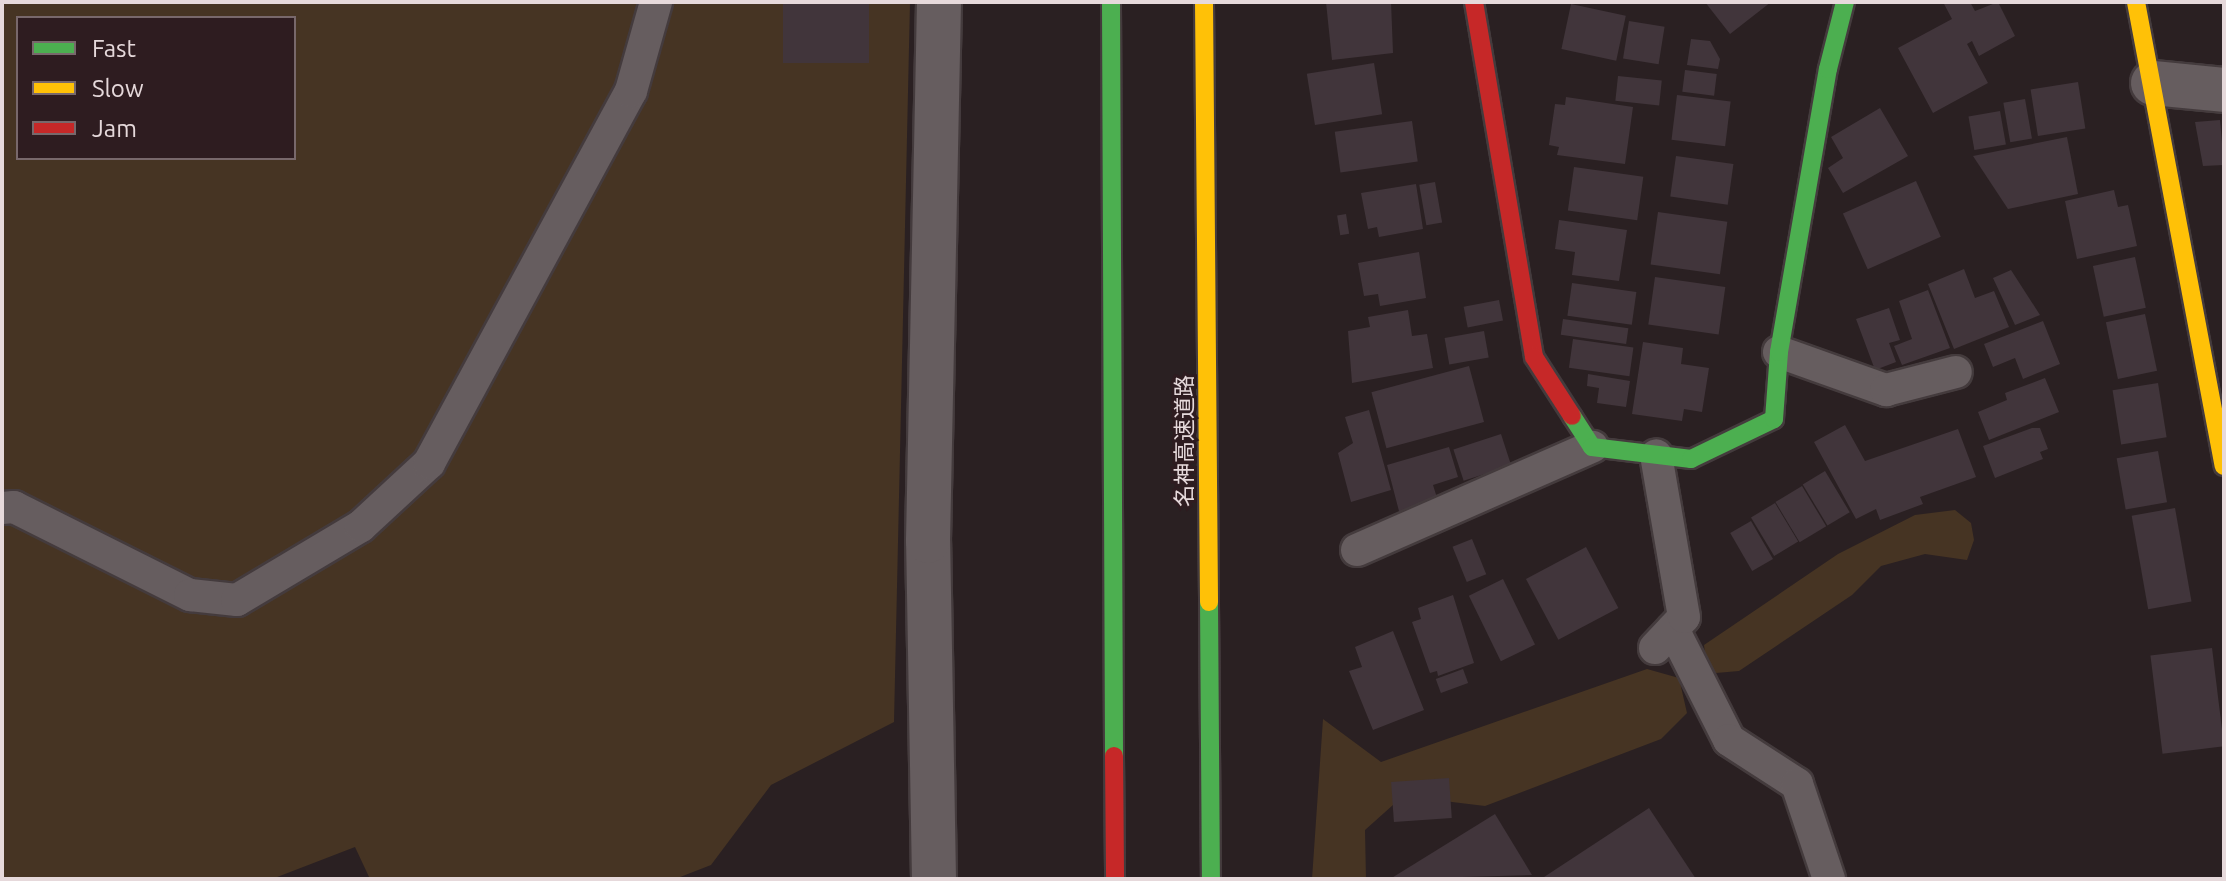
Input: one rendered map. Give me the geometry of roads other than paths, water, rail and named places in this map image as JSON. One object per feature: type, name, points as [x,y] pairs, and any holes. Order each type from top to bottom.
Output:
[{"type":"main road","points":[[1111,2],[1115,879]]},
{"type":"main road","name":"名神高速道路","points":[[1204,2],[1211,879]]},
{"type":"main road","points":[[1474,2],[1534,357],[1592,447],[1691,459],[1774,419],[1779,352],[1845,2]]},
{"type":"main road","points":[[2136,2],[2224,466]]},
{"type":"street","points":[[934,879],[928,541],[939,2]]},
{"type":"street","points":[[2153,83],[2224,90]]},
{"type":"lane","points":[[2,508],[14,507],[190,595],[237,600],[361,526],[429,463],[631,91],[656,2]]},
{"type":"lane","points":[[1779,352],[1886,390],[1956,372]]},
{"type":"lane","points":[[1357,550],[1592,447]]},
{"type":"lane","points":[[1656,455],[1684,617],[1664,638],[1729,740],[1797,784],[1829,879]]}]
